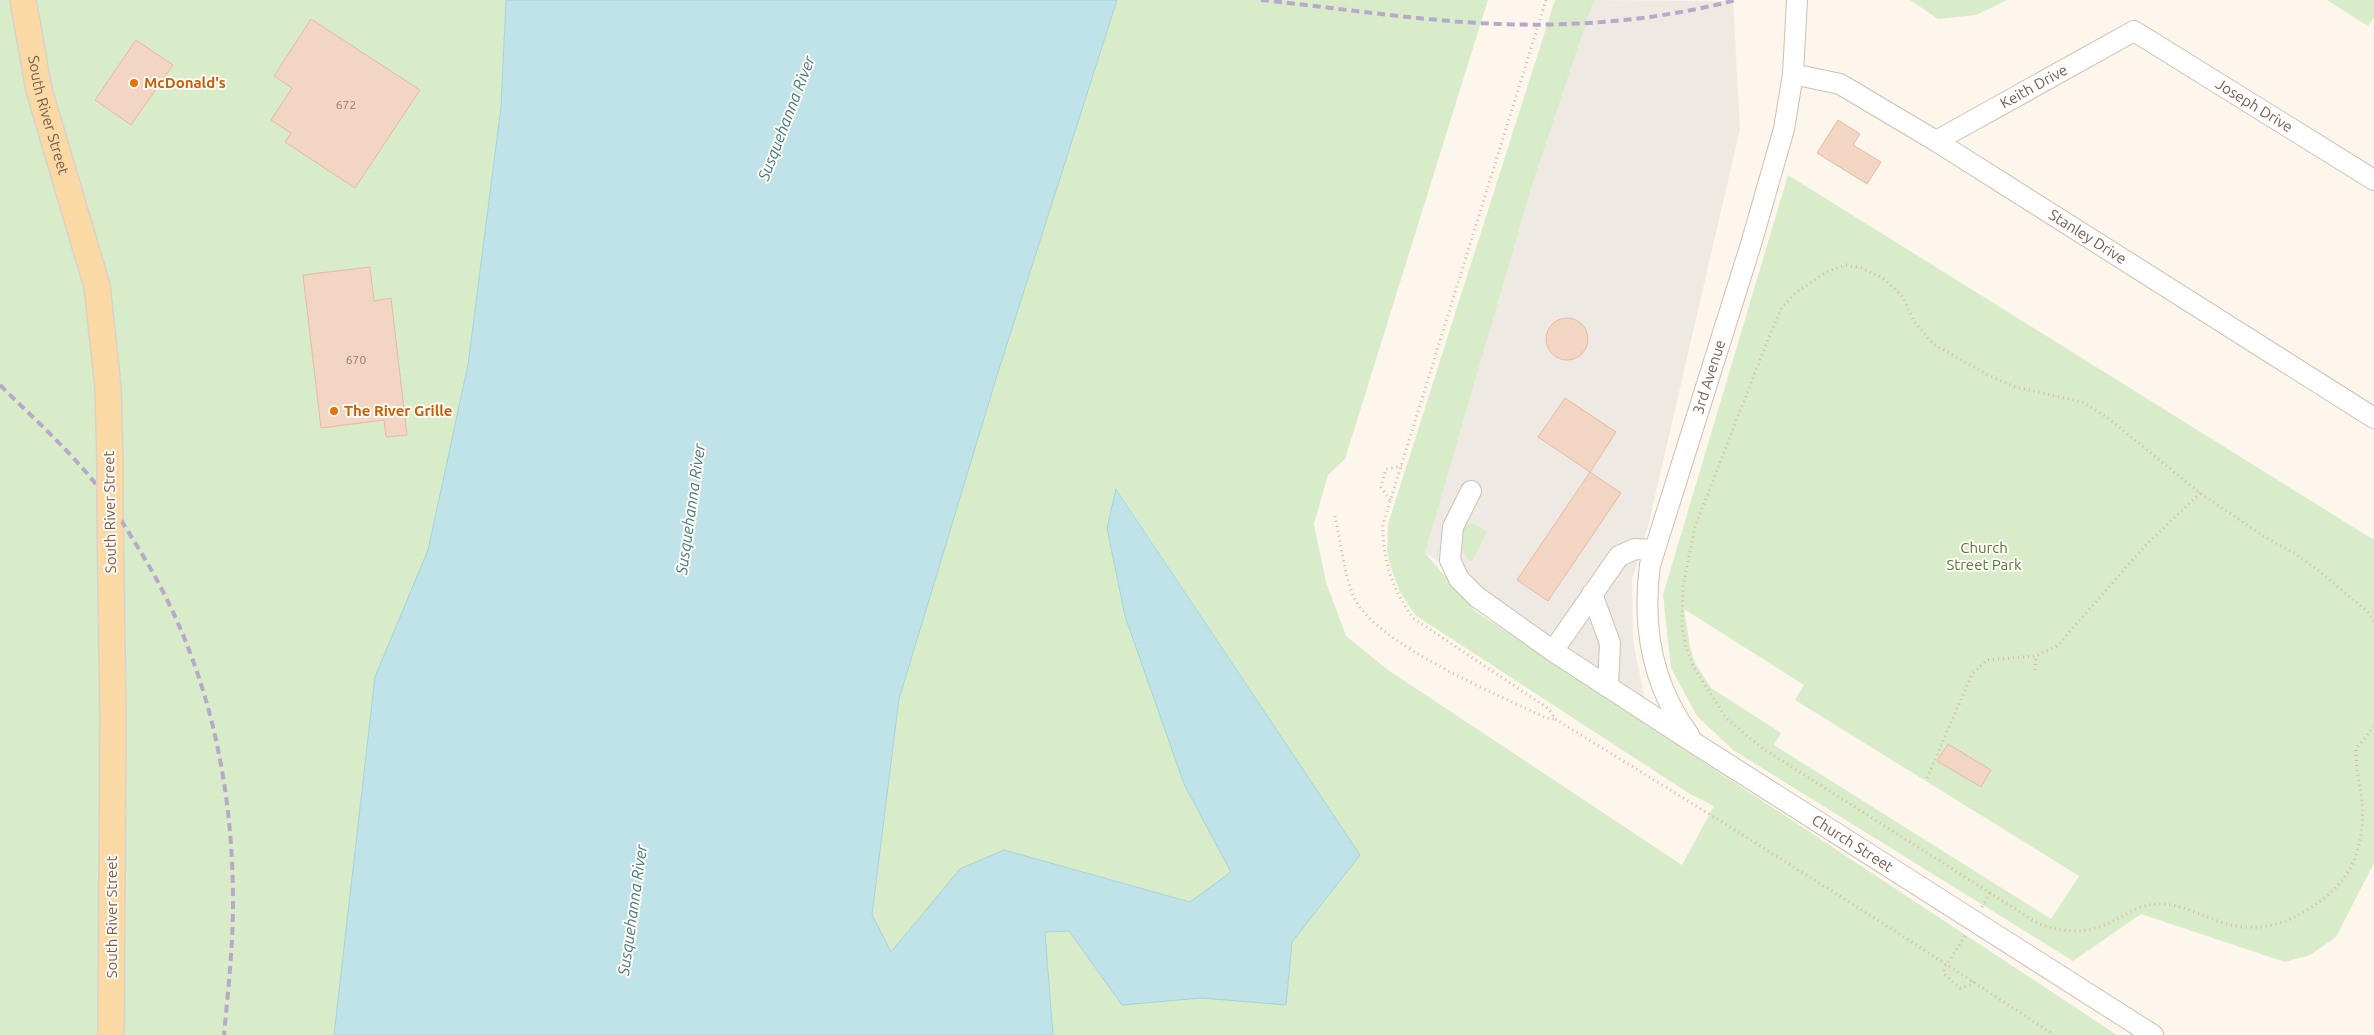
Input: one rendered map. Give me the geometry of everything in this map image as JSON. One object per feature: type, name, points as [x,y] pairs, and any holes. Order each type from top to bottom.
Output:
[{"type":"main road","name":"South River Street","points":[[23,0],[39,90],[97,286],[108,387],[113,717],[111,1035]]},
{"type":"street","name":"3rd Avenue","points":[[1696,744],[1667,701],[1649,640],[1646,591],[1654,550],[1776,162],[1793,74],[1797,0]]},
{"type":"street","name":"Keith Drive","points":[[1936,141],[2134,31]]},
{"type":"street","name":"Joseph Drive","points":[[2134,31],[2374,180]]},
{"type":"street","name":"Stanley Drive","points":[[1793,74],[1840,84],[1936,141],[2374,418]]},
{"type":"street","name":"Church Street","points":[[1471,491],[1453,527],[1450,560],[1454,570],[1467,589],[1477,597],[1608,687],[2153,1035]]},
{"type":"street","points":[[1553,651],[1619,556],[1635,549],[1654,550]]},
{"type":"street","points":[[1592,594],[1610,643],[1608,687]]},
{"type":"path","points":[[2374,621],[2368,612],[2319,572],[2294,553],[2262,536],[2200,493],[2104,415],[2082,402],[2015,387],[1990,376],[1933,344],[1920,330],[1903,297],[1894,286],[1872,272],[1846,265],[1828,271],[1795,293],[1781,309],[1695,527],[1683,586],[1682,625],[1686,646],[1693,666],[1726,718],[1762,748],[2039,924],[2056,930],[2084,931],[2098,927],[2126,913],[2157,904],[2177,906],[2224,923],[2257,927],[2275,925],[2289,920],[2318,903],[2334,892],[2345,878],[2355,859],[2359,840],[2362,803],[2356,749],[2374,726]]},
{"type":"path","points":[[1391,501],[1381,487],[1386,469],[1402,466]]},
{"type":"path","points":[[1927,778],[1972,674],[1978,667],[1987,660],[2036,656],[2049,651],[2066,638],[2099,596],[2144,546],[2200,493]]},
{"type":"path","points":[[1335,516],[1353,596],[1382,630],[1422,656],[1546,718],[1555,719]]},
{"type":"path","points":[[2035,670],[2036,656]]},
{"type":"path","points":[[1974,922],[1945,967],[1944,974],[1960,988],[1971,985],[1974,982]]},
{"type":"shaded area","points":[[1594,0],[1733,1],[1740,129],[1649,522],[1632,579],[1633,641],[1645,701],[1425,553],[1532,186]]},
{"type":"green space","points":[[0,0],[506,0],[501,107],[468,365],[429,550],[375,677],[334,1035],[0,1035]]},
{"type":"green space","points":[[1117,0],[1488,0],[1345,459],[1328,475],[1314,524],[1326,582],[1346,636],[1388,670],[1682,865],[1714,806],[1690,794],[1415,615],[1400,592],[1387,551],[1388,524],[1555,0],[1594,0],[1532,186],[1425,553],[1475,611],[2117,1035],[1053,1035],[1045,932],[1069,931],[1122,1005],[1201,998],[1286,1005],[1292,942],[1360,855],[1117,489],[1107,528],[1184,784],[1231,872],[1191,902],[1004,850],[960,869],[891,952],[872,915],[899,699],[999,369]]},
{"type":"green space","points":[[1910,0],[2007,0],[1976,15],[1938,19]]},
{"type":"green space","points":[[2327,0],[2374,0],[2374,18],[2368,26]]},
{"type":"green space","name":"Church Street Park","points":[[1788,175],[2374,540],[2374,863],[2336,937],[2310,955],[2285,962],[2141,914],[2073,961],[1733,750],[1697,716],[1671,668],[1663,595]],"holes":[[[1684,609],[1804,685],[1795,700],[2079,876],[2051,919],[1774,745],[1781,733],[1711,688],[1695,663],[1690,647]]]},
{"type":"green space","points":[[1464,524],[1475,524],[1487,531],[1472,562],[1464,553],[1461,545],[1459,532]]},
{"type":"water","name":"Susquehanna River","points":[[506,0],[1117,0],[999,369],[899,699],[872,915],[891,952],[960,869],[1004,850],[1190,902],[1231,872],[1184,784],[1125,616],[1107,528],[1116,489],[1360,855],[1292,942],[1286,1005],[1201,998],[1122,1005],[1069,931],[1045,932],[1053,1035],[334,1035],[375,677],[428,550],[468,365],[501,107]]},
{"type":"building","points":[[311,19],[420,90],[355,188],[285,142],[291,133],[271,120],[292,88],[274,76]]},
{"type":"building","name":"McDonald's","points":[[136,40],[173,65],[131,125],[95,100]]},
{"type":"building","points":[[1838,120],[1860,134],[1853,145],[1881,162],[1867,184],[1817,153]]},
{"type":"building","points":[[370,267],[374,301],[391,298],[407,435],[386,437],[384,420],[321,428],[303,275]]},
{"type":"building","points":[[1571,318],[1579,321],[1585,327],[1588,339],[1585,351],[1579,357],[1563,360],[1555,357],[1549,351],[1546,335],[1549,327],[1555,321]]},
{"type":"building","points":[[1565,398],[1616,432],[1590,472],[1538,437]]},
{"type":"building","points":[[1590,472],[1621,493],[1548,601],[1517,580]]},
{"type":"building","points":[[1948,744],[1991,770],[1981,787],[1937,761]]},
{"type":"railway","points":[[1261,0],[1440,20],[1529,25],[1618,21],[1678,13],[1736,0]]},
{"type":"railway","points":[[0,385],[72,457],[112,506],[161,587],[181,629],[197,673],[211,717],[221,762],[228,808],[232,855],[232,936],[224,1035]]},
{"type":"place","name":"McDonald's","points":[[134,83]]},
{"type":"place","name":"The River Grille","points":[[334,411]]}]
